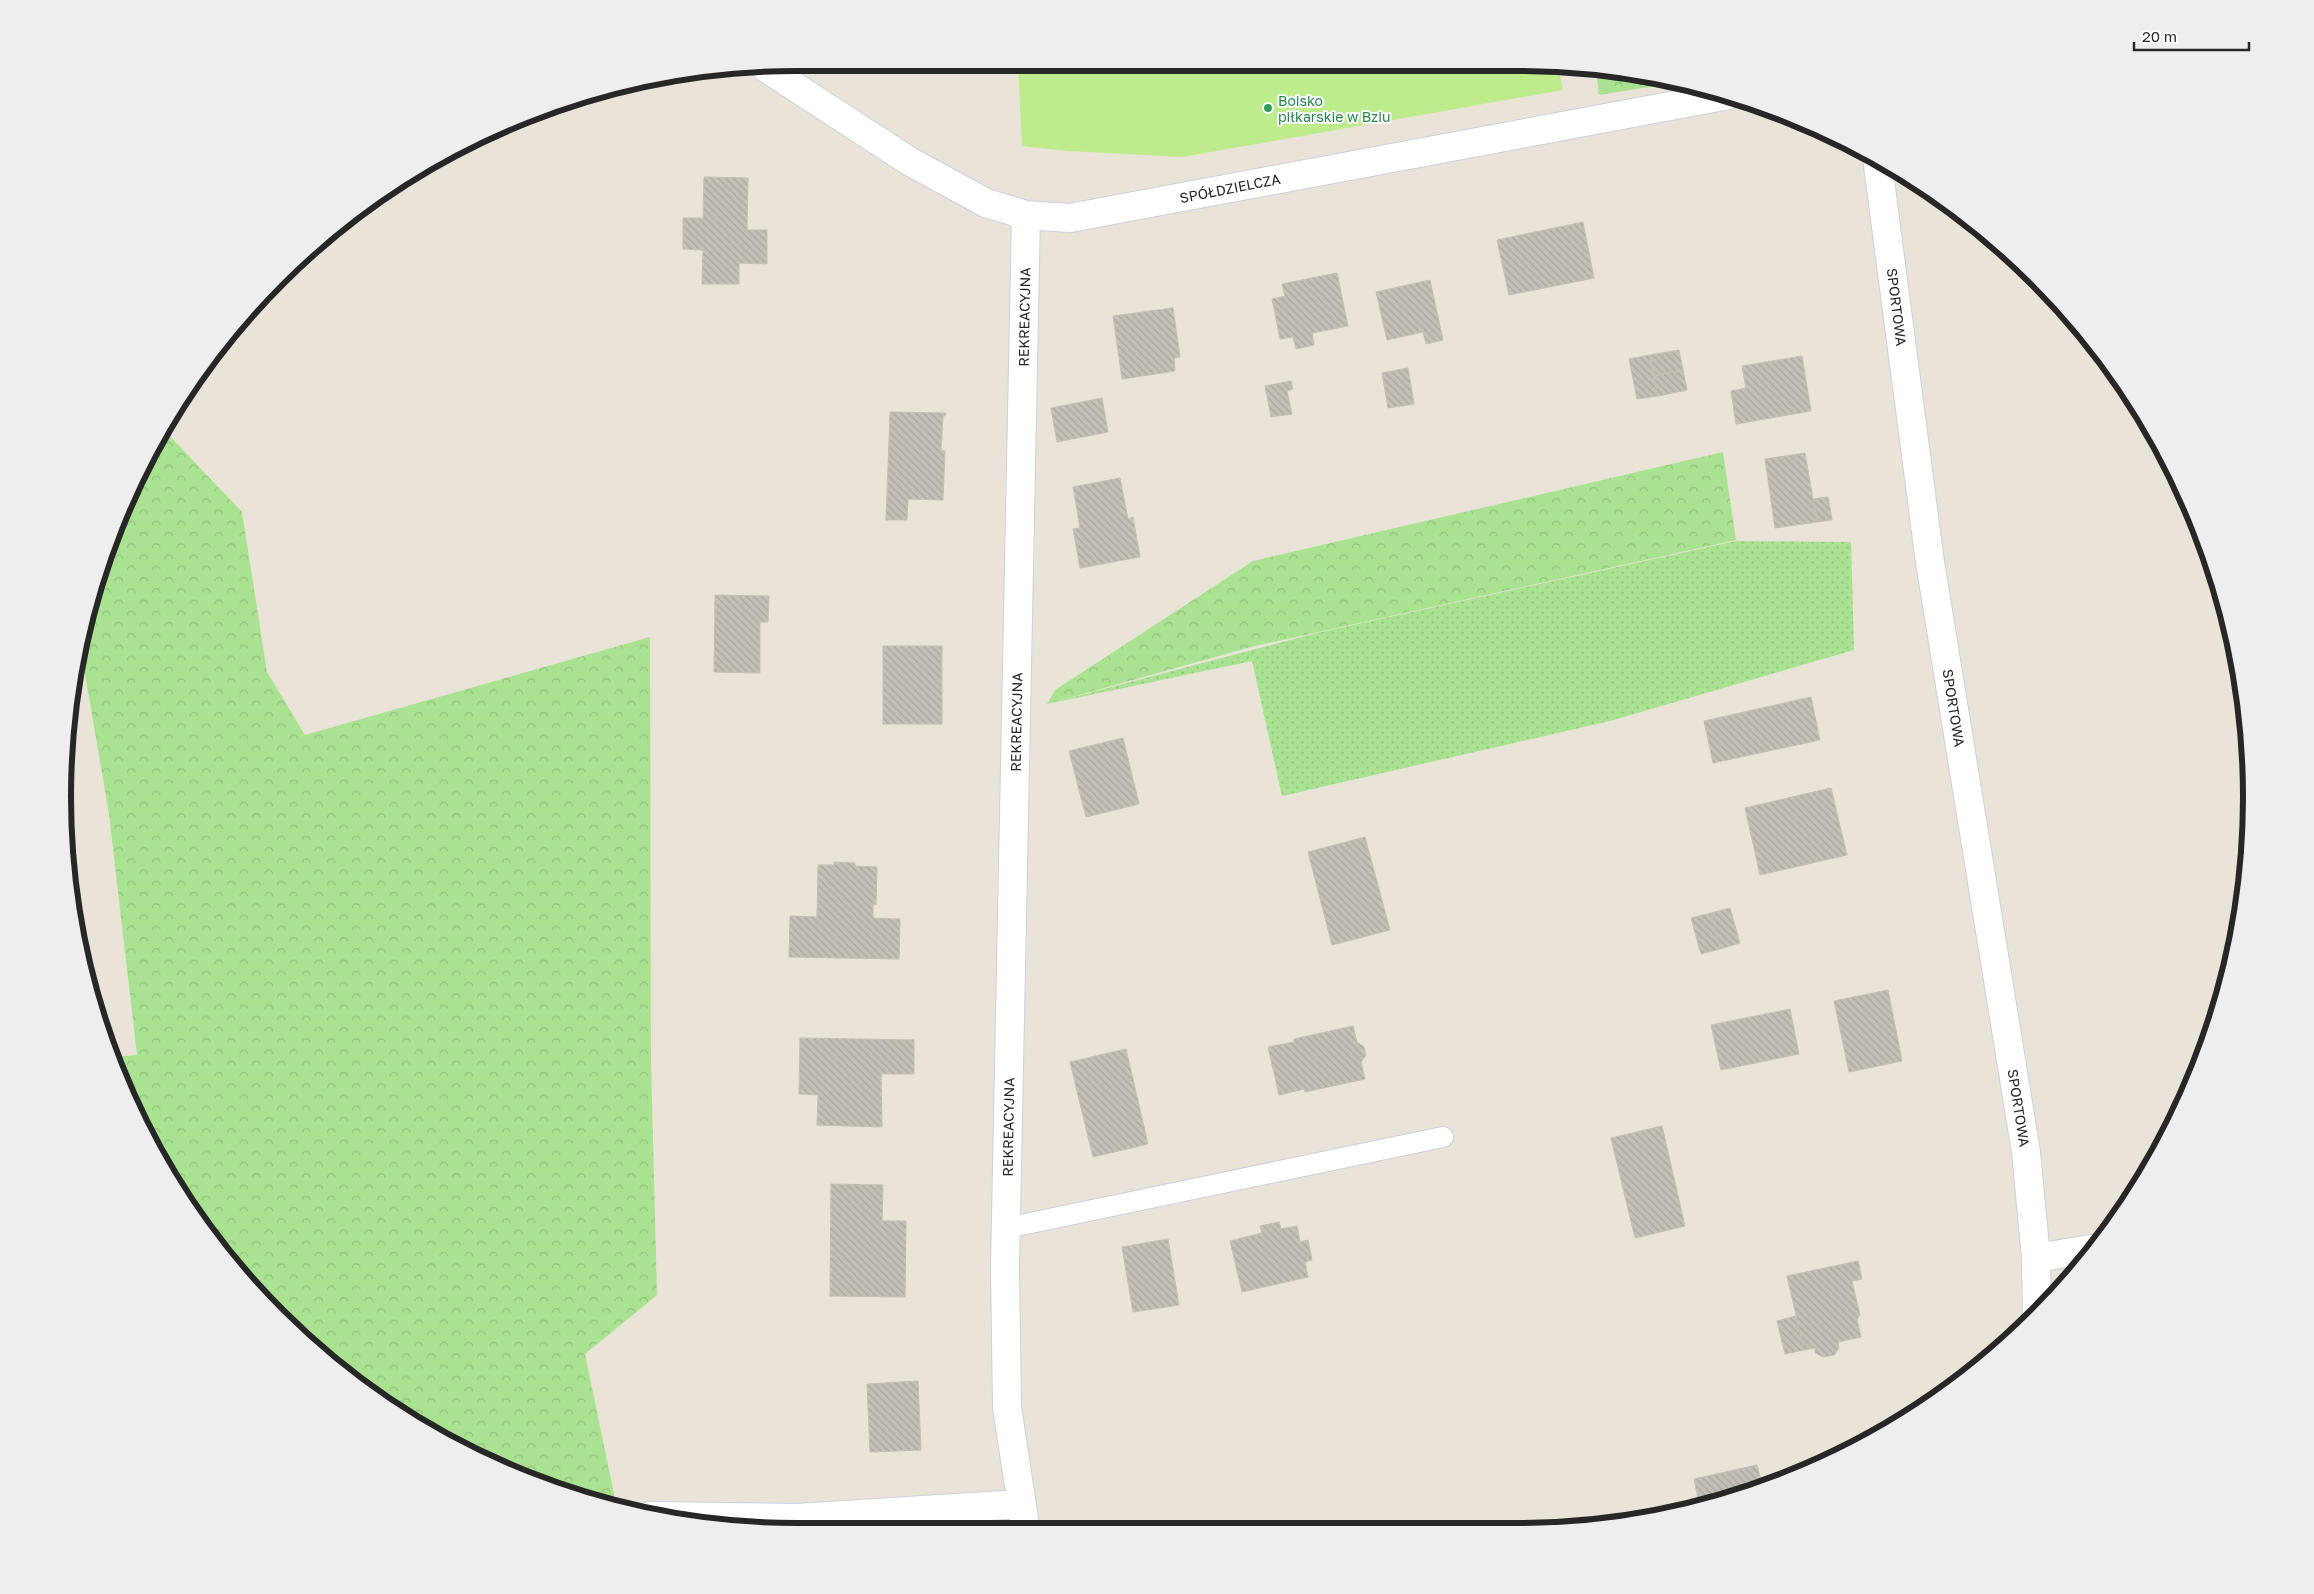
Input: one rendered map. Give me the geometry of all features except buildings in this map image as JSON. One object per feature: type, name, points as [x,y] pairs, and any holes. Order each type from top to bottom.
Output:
[{"type":"street","name":"SPÓŁDZIELCZA","points":[[772,72],[909,161],[986,203],[1026,215],[1070,218],[1712,98]]},
{"type":"street","name":"SPORTOWA","points":[[1879,168],[1930,562],[2026,1152],[2036,1258],[2037,1303]]},
{"type":"street","name":"REKREACYJNA","points":[[1024,1523],[1007,1407],[1006,1228],[1026,215]]},
{"type":"street","points":[[2036,1258],[2084,1250]]},
{"type":"street","points":[[798,1523],[1020,1504]]},
{"type":"lane","points":[[1006,1228],[1443,1137]]},
{"type":"green space","points":[[1018,71],[1517,71],[1559,73],[1563,90],[1182,157],[1068,151],[1022,146]]},
{"type":"green space","points":[[1597,76],[1660,85],[1599,95]]},
{"type":"green space","points":[[168,434],[242,512],[267,672],[305,735],[650,637],[651,1062],[657,1295],[585,1354],[614,1499],[519,1468],[434,1426],[394,1400],[355,1373],[318,1343],[251,1276],[221,1239],[168,1160],[146,1118],[119,1056],[137,1055],[109,814],[83,665],[96,609],[126,519]]},
{"type":"green space","points":[[1723,452],[1736,540],[1251,647],[1047,704],[1055,690],[1253,561]]},
{"type":"green space","points":[[1736,541],[1851,542],[1854,650],[1610,721],[1282,796],[1252,661],[1047,704],[1317,633]]},
{"type":"place","name":"Boisko piłkarskie w Bziu","points":[[1268,108]]}]
